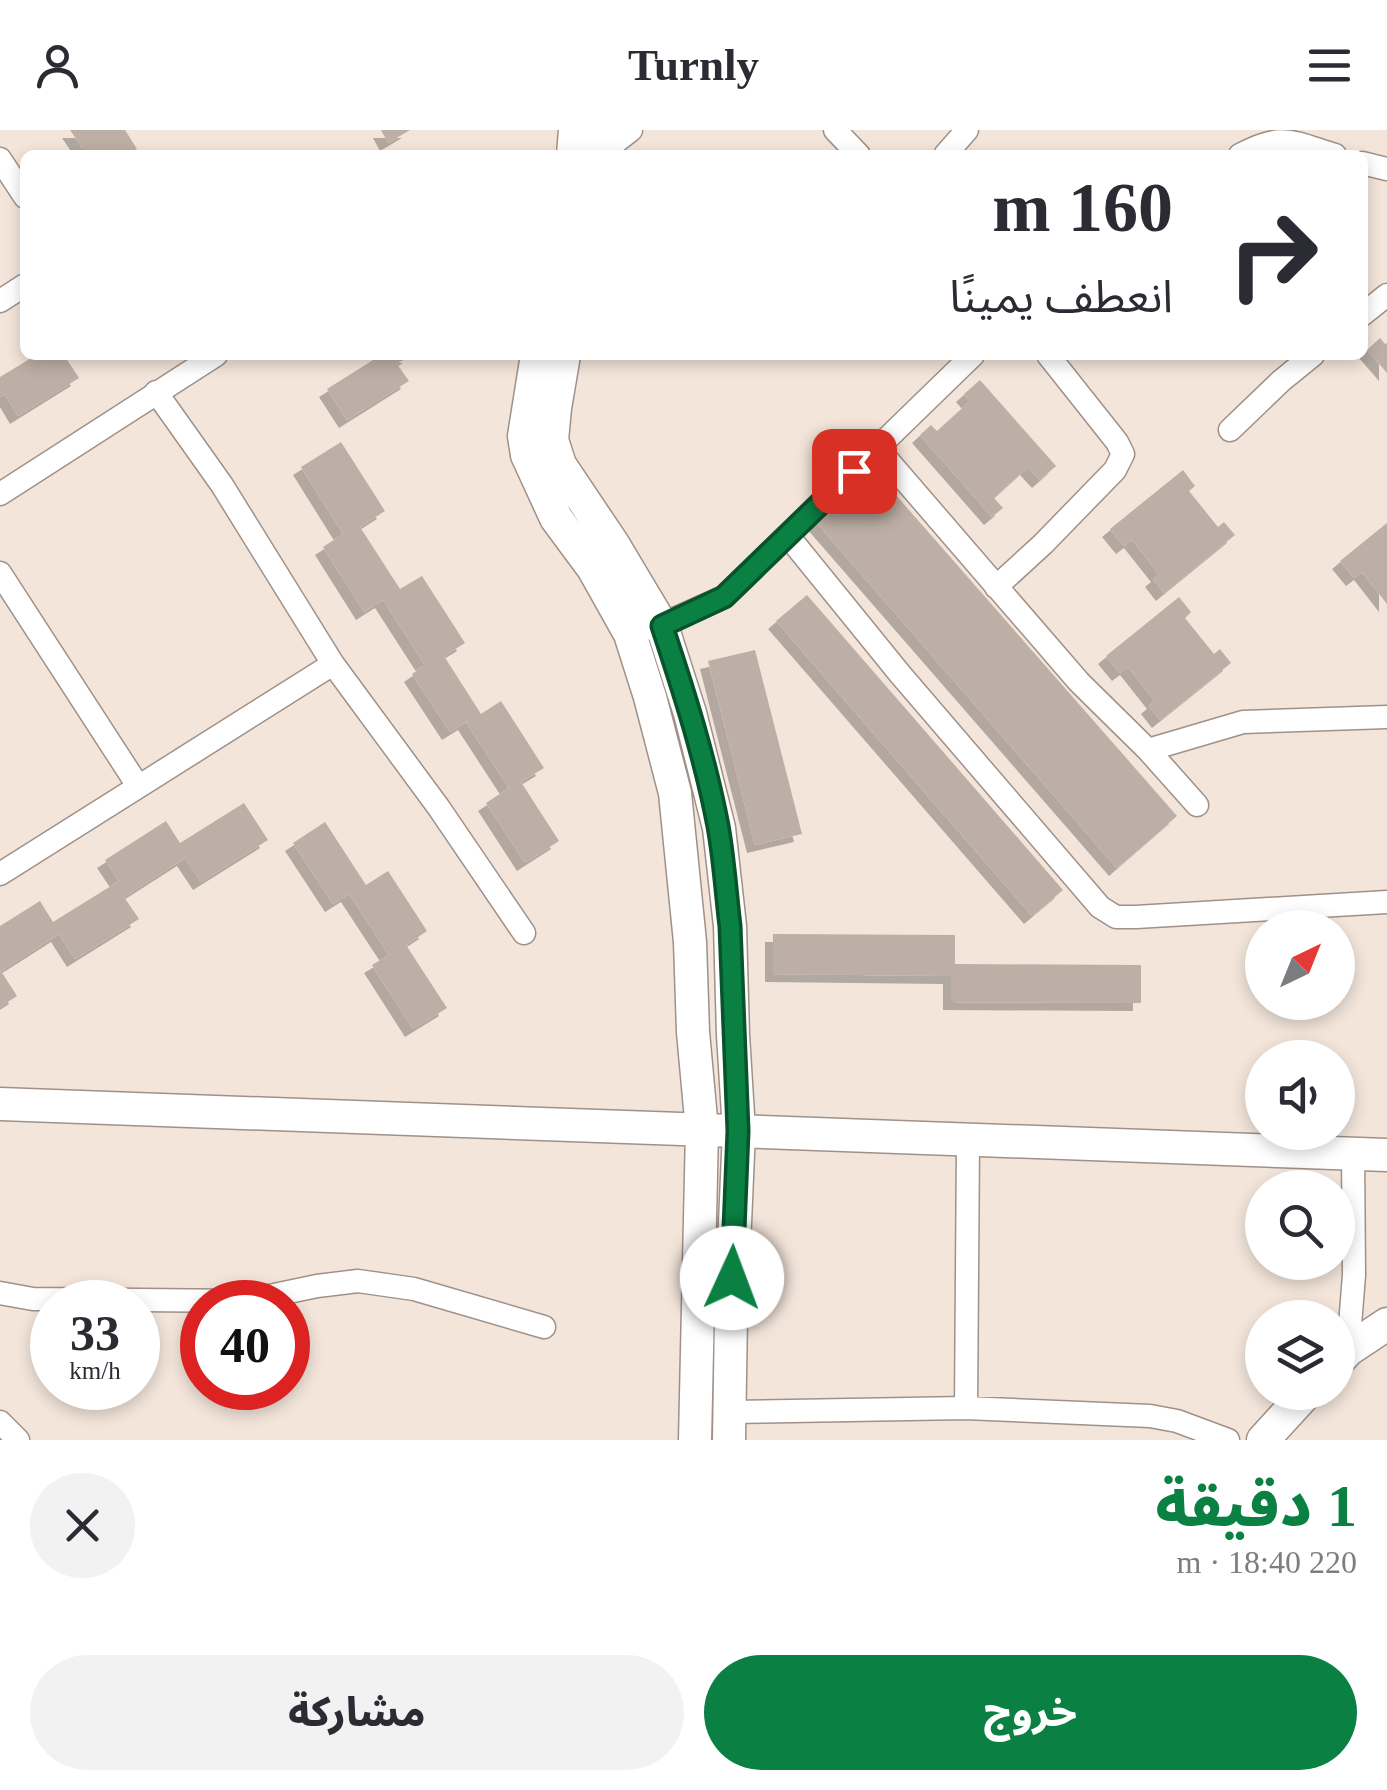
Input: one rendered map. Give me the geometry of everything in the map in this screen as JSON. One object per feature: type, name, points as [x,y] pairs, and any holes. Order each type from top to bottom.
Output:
[{"type":"street","points":[[575,130],[594,150],[630,130]]},
{"type":"street","points":[[835,130],[854,150]]},
{"type":"street","points":[[949,150],[967,130]]},
{"type":"street","points":[[1249,150],[1277,135],[1321,150]]},
{"type":"street","points":[[0,159],[20,189]]},
{"type":"street","points":[[0,494],[208,360]]},
{"type":"street","points":[[537,360],[524,436],[528,455],[556,518],[646,630],[650,697],[675,794],[702,1130],[695,1440]]},
{"type":"street","points":[[563,360],[552,440],[560,464],[613,544],[646,630],[690,713],[718,828],[730,926],[738,1131],[729,1426],[966,1408],[1150,1416],[1177,1421],[1228,1440]]},
{"type":"street","points":[[646,630],[724,597],[968,360]]},
{"type":"street","points":[[996,587],[1115,470],[1122,454],[1117,442],[1052,360]]},
{"type":"street","points":[[1230,430],[1307,360]]},
{"type":"street","points":[[156,392],[222,485],[332,664],[524,933]]},
{"type":"street","points":[[878,448],[1079,682],[1198,805]]},
{"type":"street","points":[[788,536],[900,674],[1100,907],[1116,917],[1387,902]]},
{"type":"street","points":[[0,573],[138,786]]},
{"type":"street","points":[[0,874],[332,664]]},
{"type":"street","points":[[1148,750],[1242,722],[1387,717]]},
{"type":"street","points":[[687,918],[730,926]]},
{"type":"street","points":[[0,1104],[1387,1154]]},
{"type":"street","points":[[966,1408],[968,1140]]},
{"type":"street","points":[[1351,1300],[1354,1275],[1353,1153]]},
{"type":"street","points":[[0,1293],[33,1299],[246,1301],[358,1281],[414,1288],[544,1327]]},
{"type":"street","points":[[1355,1347],[1387,1324]]},
{"type":"street","points":[[1262,1440],[1291,1410]]},
{"type":"street","points":[[0,1422],[18,1440]]},
{"type":"building","points":[[70,130],[125,130],[137,149],[136,150],[84,150]]},
{"type":"building","points":[[381,130],[410,130],[388,143]]},
{"type":"building","points":[[1380,338],[1387,343],[1387,373],[1368,351]]},
{"type":"building","points":[[28,360],[67,360],[79,378],[18,416],[5,394],[0,397],[0,377]]},
{"type":"building","points":[[373,360],[403,360],[397,364],[409,381],[347,420],[327,389]]},
{"type":"building","points":[[980,380],[1056,466],[1040,480],[1028,467],[994,498],[1003,508],[992,517],[920,435],[931,425],[937,431],[970,401],[964,394]]},
{"type":"building","points":[[341,442],[385,511],[360,527],[400,589],[422,576],[465,643],[444,656],[481,714],[501,701],[544,768],[521,782],[559,841],[525,863],[486,803],[509,788],[466,722],[450,732],[412,674],[425,665],[383,600],[364,612],[323,547],[343,534],[301,467]]},
{"type":"building","points":[[874,470],[1177,816],[1117,868],[815,521]]},
{"type":"building","points":[[1183,470],[1195,486],[1189,491],[1218,527],[1224,522],[1235,535],[1164,593],[1153,579],[1159,574],[1132,540],[1124,546],[1110,529]]},
{"type":"building","points":[[1387,523],[1387,604],[1362,572],[1354,578],[1340,561]]},
{"type":"building","points":[[807,595],[1063,890],[1032,916],[776,621]]},
{"type":"building","points":[[1179,597],[1191,612],[1185,618],[1214,654],[1220,649],[1231,663],[1160,720],[1149,706],[1155,701],[1128,667],[1120,673],[1106,656]]},
{"type":"building","points":[[755,650],[802,834],[755,845],[708,661]]},
{"type":"building","points":[[244,803],[268,840],[201,882],[185,858],[124,897],[139,919],[75,959],[59,934],[1,971],[17,996],[0,1007],[0,926],[40,901],[53,922],[119,881],[105,860],[166,821],[180,843]]},
{"type":"building","points":[[325,822],[366,885],[388,871],[427,931],[406,945],[447,1008],[413,1029],[372,965],[389,955],[349,894],[333,904],[293,843]]},
{"type":"building","points":[[773,934],[955,935],[955,964],[1141,965],[1141,1003],[951,1002],[951,976],[773,974]]},
{"type":"route","points":[[732,1278],[738,1131],[730,926],[718,828],[690,713],[662,626],[724,597],[854,471]]}]
